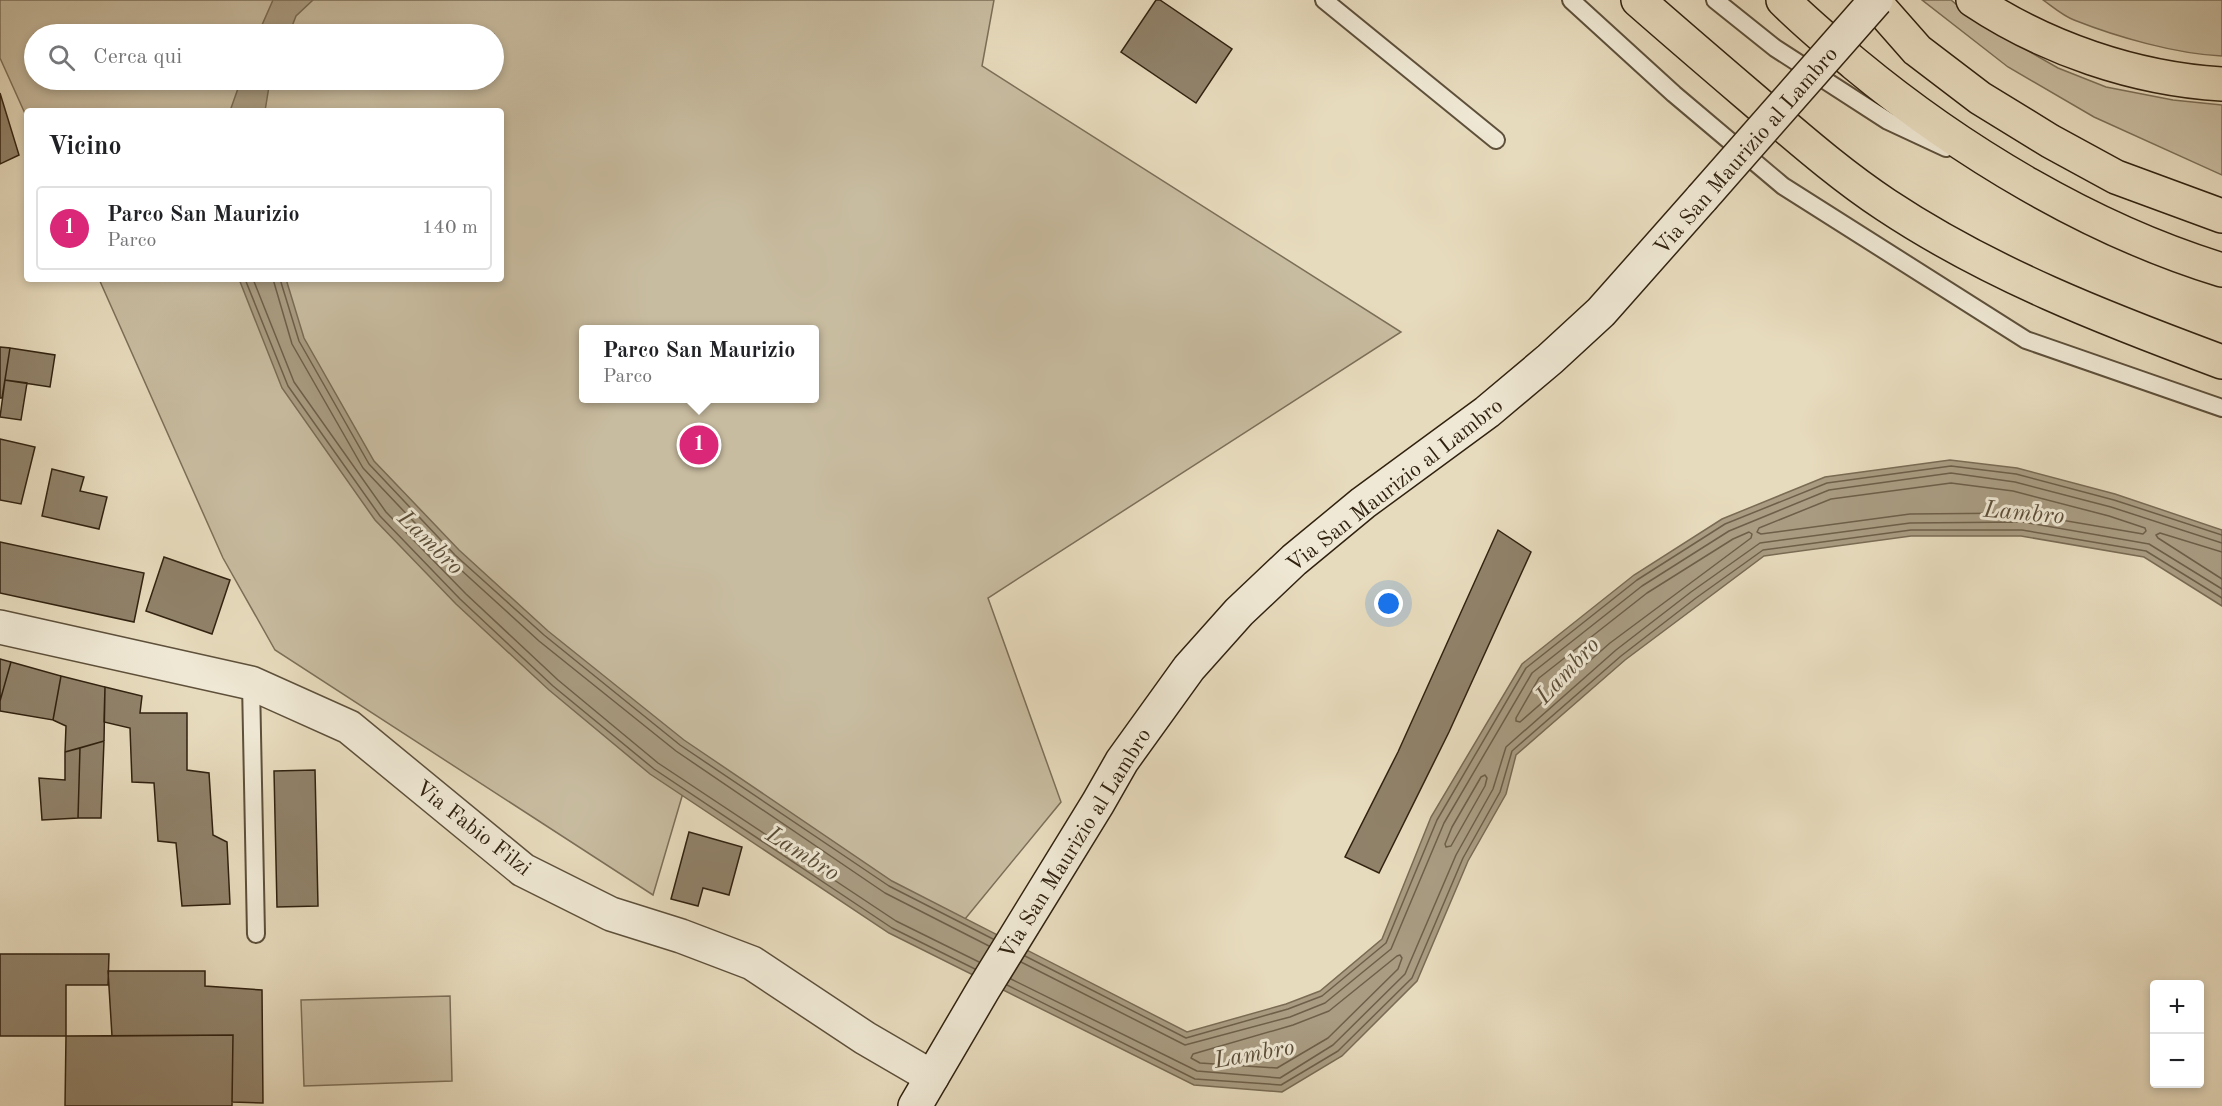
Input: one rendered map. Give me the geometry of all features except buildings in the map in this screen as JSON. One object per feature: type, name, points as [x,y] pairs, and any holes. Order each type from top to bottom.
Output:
[{"type":"highway","points":[[1638,0],[1819,156],[1885,205],[1955,247],[2027,283],[2128,327],[2222,362]]},
{"type":"highway","points":[[1783,0],[1803,21],[1893,95],[1974,151],[2078,211],[2179,256],[2222,270]]},
{"type":"highway","points":[[1874,0],[1917,50],[1980,98],[2050,141],[2116,177],[2222,216]]},
{"type":"highway","points":[[1973,0],[2000,18],[2066,49],[2136,70],[2222,84]]},
{"type":"main road","name":"Via San Maurizio al Lambro","points":[[915,1106],[982,990],[1122,761],[1189,668],[1239,612],[1294,560],[1363,503],[1487,412],[1601,312],[1874,0]]},
{"type":"main road","name":"Via Fabio Filzi","points":[[0,627],[251,682],[349,727],[523,870],[611,914],[681,936],[752,963],[865,1038],[932,1077]]},
{"type":"lane","points":[[1324,0],[1496,140]]},
{"type":"lane","points":[[1571,0],[1674,94],[1783,186],[2026,340],[2222,408]]},
{"type":"lane","points":[[1715,0],[1775,48],[1888,121],[2078,211]]},
{"type":"lane","points":[[251,682],[256,934]]},
{"type":"shaded area","points":[[0,0],[994,0],[982,66],[1401,332],[988,598],[1061,802],[947,941],[688,776],[653,895],[275,650],[223,558],[100,282],[504,282],[504,108],[24,108],[24,111],[0,58]]},
{"type":"shaded area","points":[[1922,0],[1951,0],[1976,21],[2058,68],[2106,87],[2173,100],[2222,105],[2222,175],[2094,117],[2008,67]]},
{"type":"shaded area","points":[[2043,0],[2222,0],[2222,56],[2166,48],[2109,33],[2062,14]]},
{"type":"shaded area","points":[[450,996],[452,1081],[304,1086],[301,1000]]},
{"type":"water","points":[[273,0],[313,0],[296,16],[293,24],[262,24]]},
{"type":"water","points":[[237,90],[268,90],[265,108],[231,108]]},
{"type":"water","name":"Lambro","points":[[240,282],[287,282],[304,338],[374,461],[459,550],[548,631],[684,740],[892,881],[1187,1032],[1286,1004],[1320,991],[1382,939],[1431,817],[1522,664],[1634,575],[1722,519],[1825,477],[1950,460],[2017,468],[2115,494],[2222,530],[2222,606],[2144,557],[2021,536],[1911,536],[1764,556],[1625,660],[1516,755],[1506,794],[1468,861],[1417,981],[1342,1056],[1282,1092],[1194,1085],[889,933],[650,774],[549,690],[456,604],[375,520],[282,388]]},
{"type":"place","name":"Parco San Maurizio","points":[[699,445]]}]
